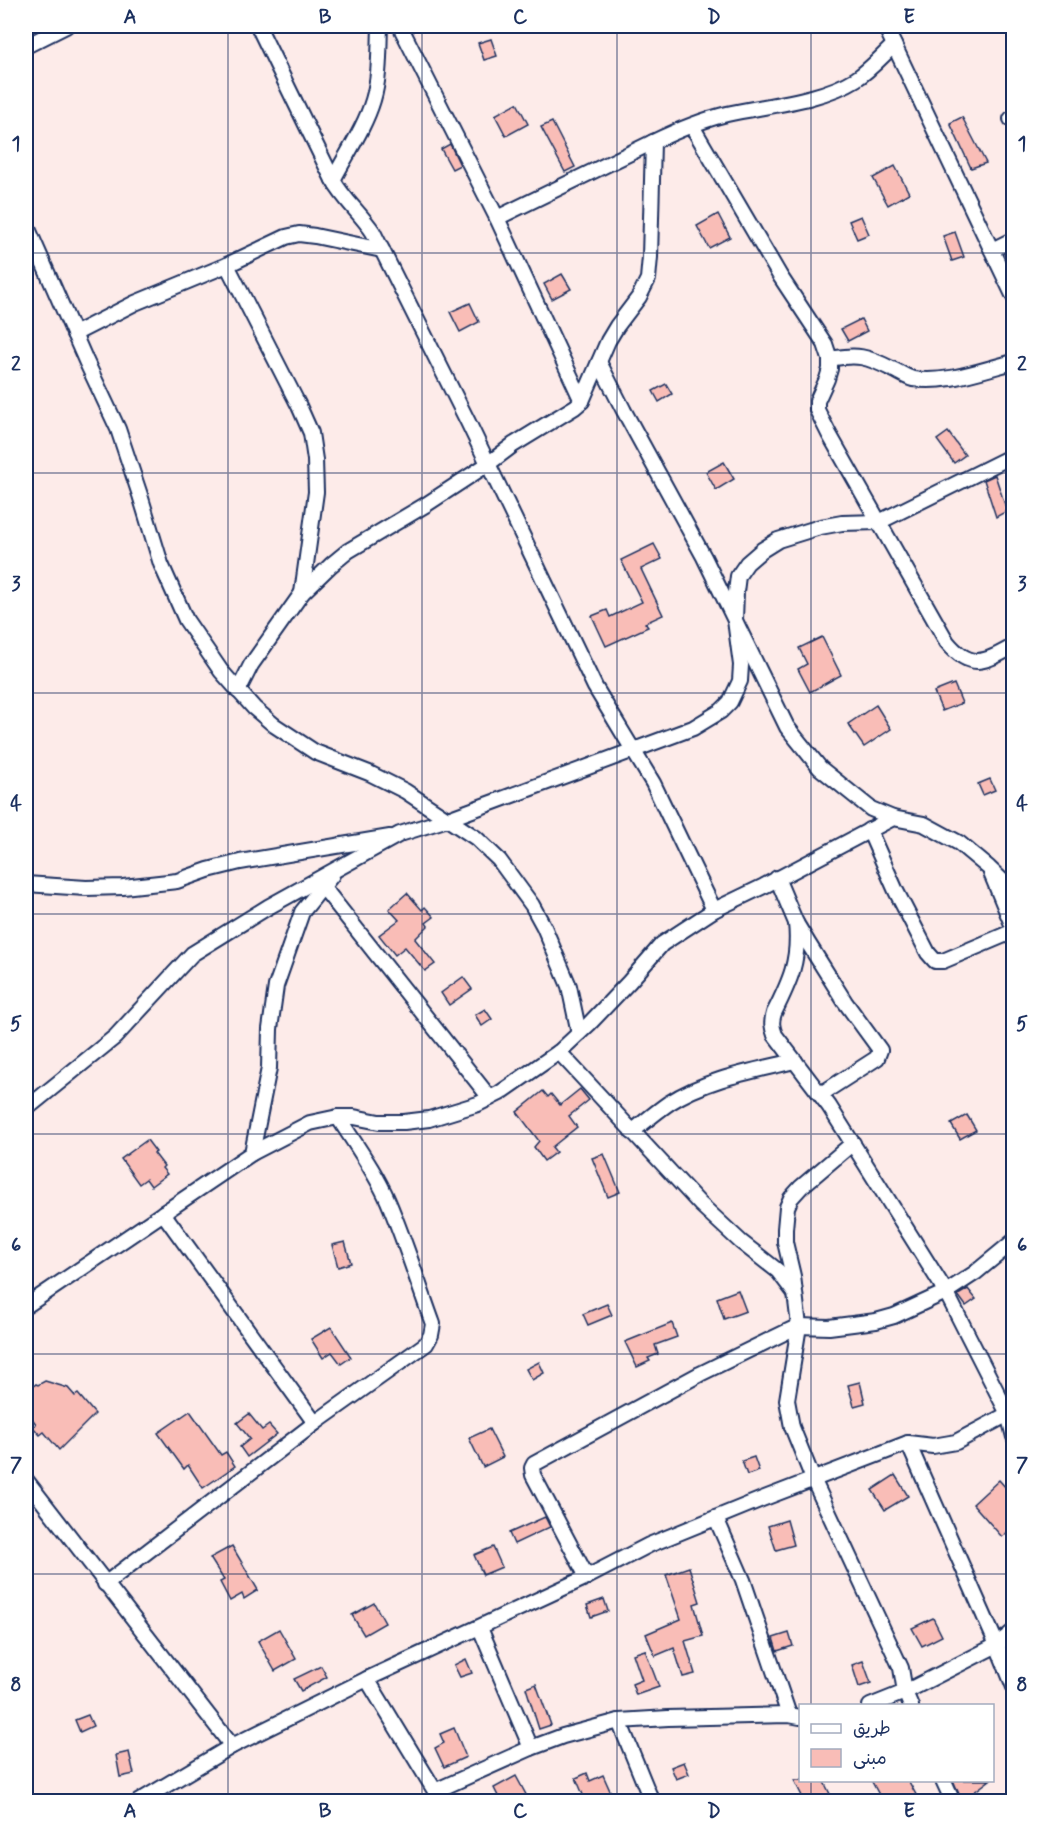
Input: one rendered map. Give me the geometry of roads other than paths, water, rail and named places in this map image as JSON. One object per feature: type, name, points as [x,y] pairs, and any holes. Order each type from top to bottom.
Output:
[{"type":"street","points":[[26,46],[66,26]]},
{"type":"street","points":[[258,26],[333,180],[347,201],[368,224],[382,250],[595,687],[653,783],[714,910]]},
{"type":"street","points":[[333,180],[374,99],[380,26]]},
{"type":"street","points":[[400,26],[497,218],[582,401]]},
{"type":"street","points":[[885,26],[1014,297]]},
{"type":"street","points":[[497,218],[653,142],[692,126],[723,115],[797,99],[838,87],[857,78],[894,45]]},
{"type":"street","points":[[692,126],[780,276],[825,344],[830,359],[830,369],[817,401],[817,410],[939,629],[954,650],[974,662],[989,660],[1014,646]]},
{"type":"street","points":[[238,691],[257,656],[302,593],[348,551],[428,504],[582,401],[617,326],[639,297],[648,279],[653,142]]},
{"type":"street","points":[[26,224],[118,429],[161,564],[186,620],[220,671],[254,708],[274,725],[315,752],[405,791],[476,838],[500,861],[532,905],[544,927],[569,986],[579,1034]]},
{"type":"street","points":[[74,334],[135,303],[227,265],[279,239],[299,234],[382,250]]},
{"type":"street","points":[[992,250],[1014,239]]},
{"type":"street","points":[[227,265],[311,433],[316,492],[302,593]]},
{"type":"street","points":[[830,359],[855,355],[878,362],[910,378],[929,380],[955,377],[1014,362]]},
{"type":"street","points":[[599,362],[704,557],[787,727],[820,768],[857,799],[871,809],[893,818],[924,824],[958,843],[1014,892]]},
{"type":"street","points":[[26,884],[86,888],[123,887],[177,881],[240,861],[400,834],[448,819],[693,728],[714,716],[730,702],[740,681],[741,665],[735,620],[738,576],[747,562],[778,540],[820,527],[879,522],[1014,455]]},
{"type":"street","points":[[26,1306],[252,1153],[310,1122],[338,1117],[354,1117],[378,1122],[429,1119],[478,1104],[489,1098],[559,1052],[629,982],[662,944],[714,910],[893,818]]},
{"type":"street","points":[[869,830],[896,891],[928,953],[935,961],[943,961],[1014,930],[989,868]]},
{"type":"street","points":[[26,1109],[115,1037],[192,954],[268,907],[400,834]]},
{"type":"street","points":[[252,1153],[269,1068],[276,986],[302,912],[335,871]]},
{"type":"street","points":[[777,878],[796,922],[845,1002],[880,1050],[877,1058],[821,1094]]},
{"type":"street","points":[[322,887],[489,1098]]},
{"type":"street","points":[[796,922],[797,953],[794,971],[771,1020],[776,1035],[821,1094],[854,1143],[946,1292],[1011,1412],[1014,1437]]},
{"type":"street","points":[[559,1052],[700,1204],[741,1242],[778,1271],[795,1294]]},
{"type":"street","points":[[632,1132],[668,1104],[684,1095],[744,1073],[795,1061]]},
{"type":"street","points":[[105,1584],[315,1423],[426,1344],[431,1335],[433,1324],[411,1258],[387,1200],[338,1117]]},
{"type":"street","points":[[854,1143],[801,1187],[787,1207],[785,1242],[799,1326],[787,1400],[792,1427],[813,1479],[901,1668],[908,1699]]},
{"type":"street","points":[[163,1213],[315,1423]]},
{"type":"street","points":[[587,1577],[533,1475],[532,1466],[700,1374],[799,1326],[829,1327],[876,1321],[903,1312],[946,1292],[975,1273],[1014,1241]]},
{"type":"street","points":[[140,1801],[232,1746],[367,1679],[480,1629],[650,1545],[908,1443],[933,1446],[956,1442],[1011,1412]]},
{"type":"street","points":[[908,1443],[1014,1687]]},
{"type":"street","points":[[28,1487],[232,1746]]},
{"type":"street","points":[[367,1679],[440,1796],[531,1748],[563,1736],[619,1721],[795,1716],[743,1580],[716,1518]]},
{"type":"street","points":[[480,1629],[531,1748]]},
{"type":"street","points":[[881,1704],[908,1699],[1014,1631]]},
{"type":"street","points":[[619,1721],[652,1802]]},
{"type":"street","points":[[944,1782],[954,1802]]}]
